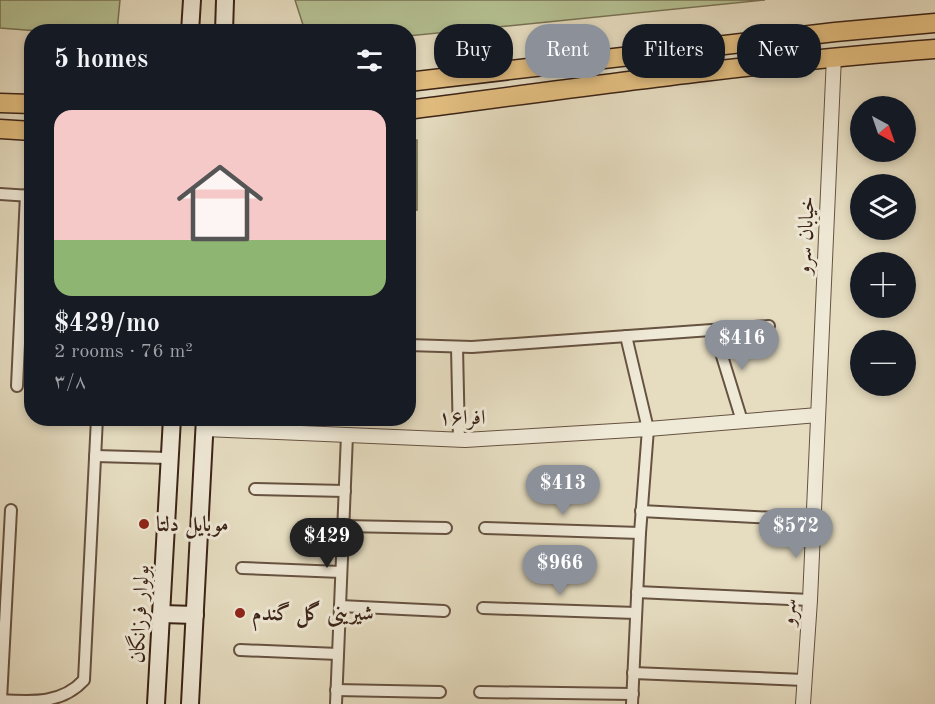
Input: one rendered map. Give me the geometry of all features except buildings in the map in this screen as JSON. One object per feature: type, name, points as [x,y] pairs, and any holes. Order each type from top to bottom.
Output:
[{"type":"main road","points":[[190,24],[192,0]]},
{"type":"main road","points":[[224,24],[225,0]]},
{"type":"main road","points":[[725,45],[935,22]]},
{"type":"main road","points":[[725,69],[834,56],[935,49]]},
{"type":"main road","points":[[416,81],[622,57]]},
{"type":"main road","points":[[416,109],[652,78]]},
{"type":"main road","points":[[0,103],[24,104]]},
{"type":"main road","points":[[0,129],[24,130]]},
{"type":"main road","name":"بولوار فرزانگان","points":[[156,704],[172,426]]},
{"type":"main road","points":[[190,704],[205,426]]},
{"type":"main road","points":[[162,614],[195,615]]},
{"type":"street","name":"خیابان سرو","points":[[818,415],[834,56]]},
{"type":"street","points":[[0,194],[24,195]]},
{"type":"street","points":[[17,386],[24,264]]},
{"type":"street","points":[[416,345],[472,347],[769,326]]},
{"type":"street","points":[[714,330],[742,421]]},
{"type":"street","points":[[480,692],[632,699],[641,511],[648,429],[626,336]]},
{"type":"street","points":[[457,347],[459,440]]},
{"type":"street","name":"۱۶افرا","points":[[231,426],[347,435],[459,440],[648,429],[818,415]]},
{"type":"street","name":"سرو","points":[[803,704],[818,415]]},
{"type":"street","points":[[11,510],[1,700],[51,703],[68,697],[84,680],[97,426]]},
{"type":"street","points":[[336,704],[347,435]]},
{"type":"street","points":[[95,456],[170,458]]},
{"type":"street","points":[[255,489],[345,491]]},
{"type":"street","points":[[641,511],[813,520]]},
{"type":"street","points":[[343,526],[446,528]]},
{"type":"street","points":[[485,528],[640,533]]},
{"type":"street","points":[[242,568],[341,572]]},
{"type":"street","points":[[637,592],[810,600]]},
{"type":"street","points":[[340,606],[444,611]]},
{"type":"street","points":[[483,608],[636,613]]},
{"type":"street","points":[[240,650],[338,654]]},
{"type":"street","points":[[633,673],[804,680]]},
{"type":"street","points":[[336,690],[440,692]]},
{"type":"green space","points":[[0,0],[120,0],[118,24],[24,24],[24,30],[0,28]]},
{"type":"green space","points":[[295,0],[765,0],[513,25],[434,24],[434,33],[416,35],[416,24],[303,24]]},
{"type":"green space","points":[[416,140],[417,140],[416,210]]},
{"type":"place","name":"موبایل دلتا","points":[[144,524]]},
{"type":"place","name":"شیرینی گل گندم","points":[[240,613]]}]
